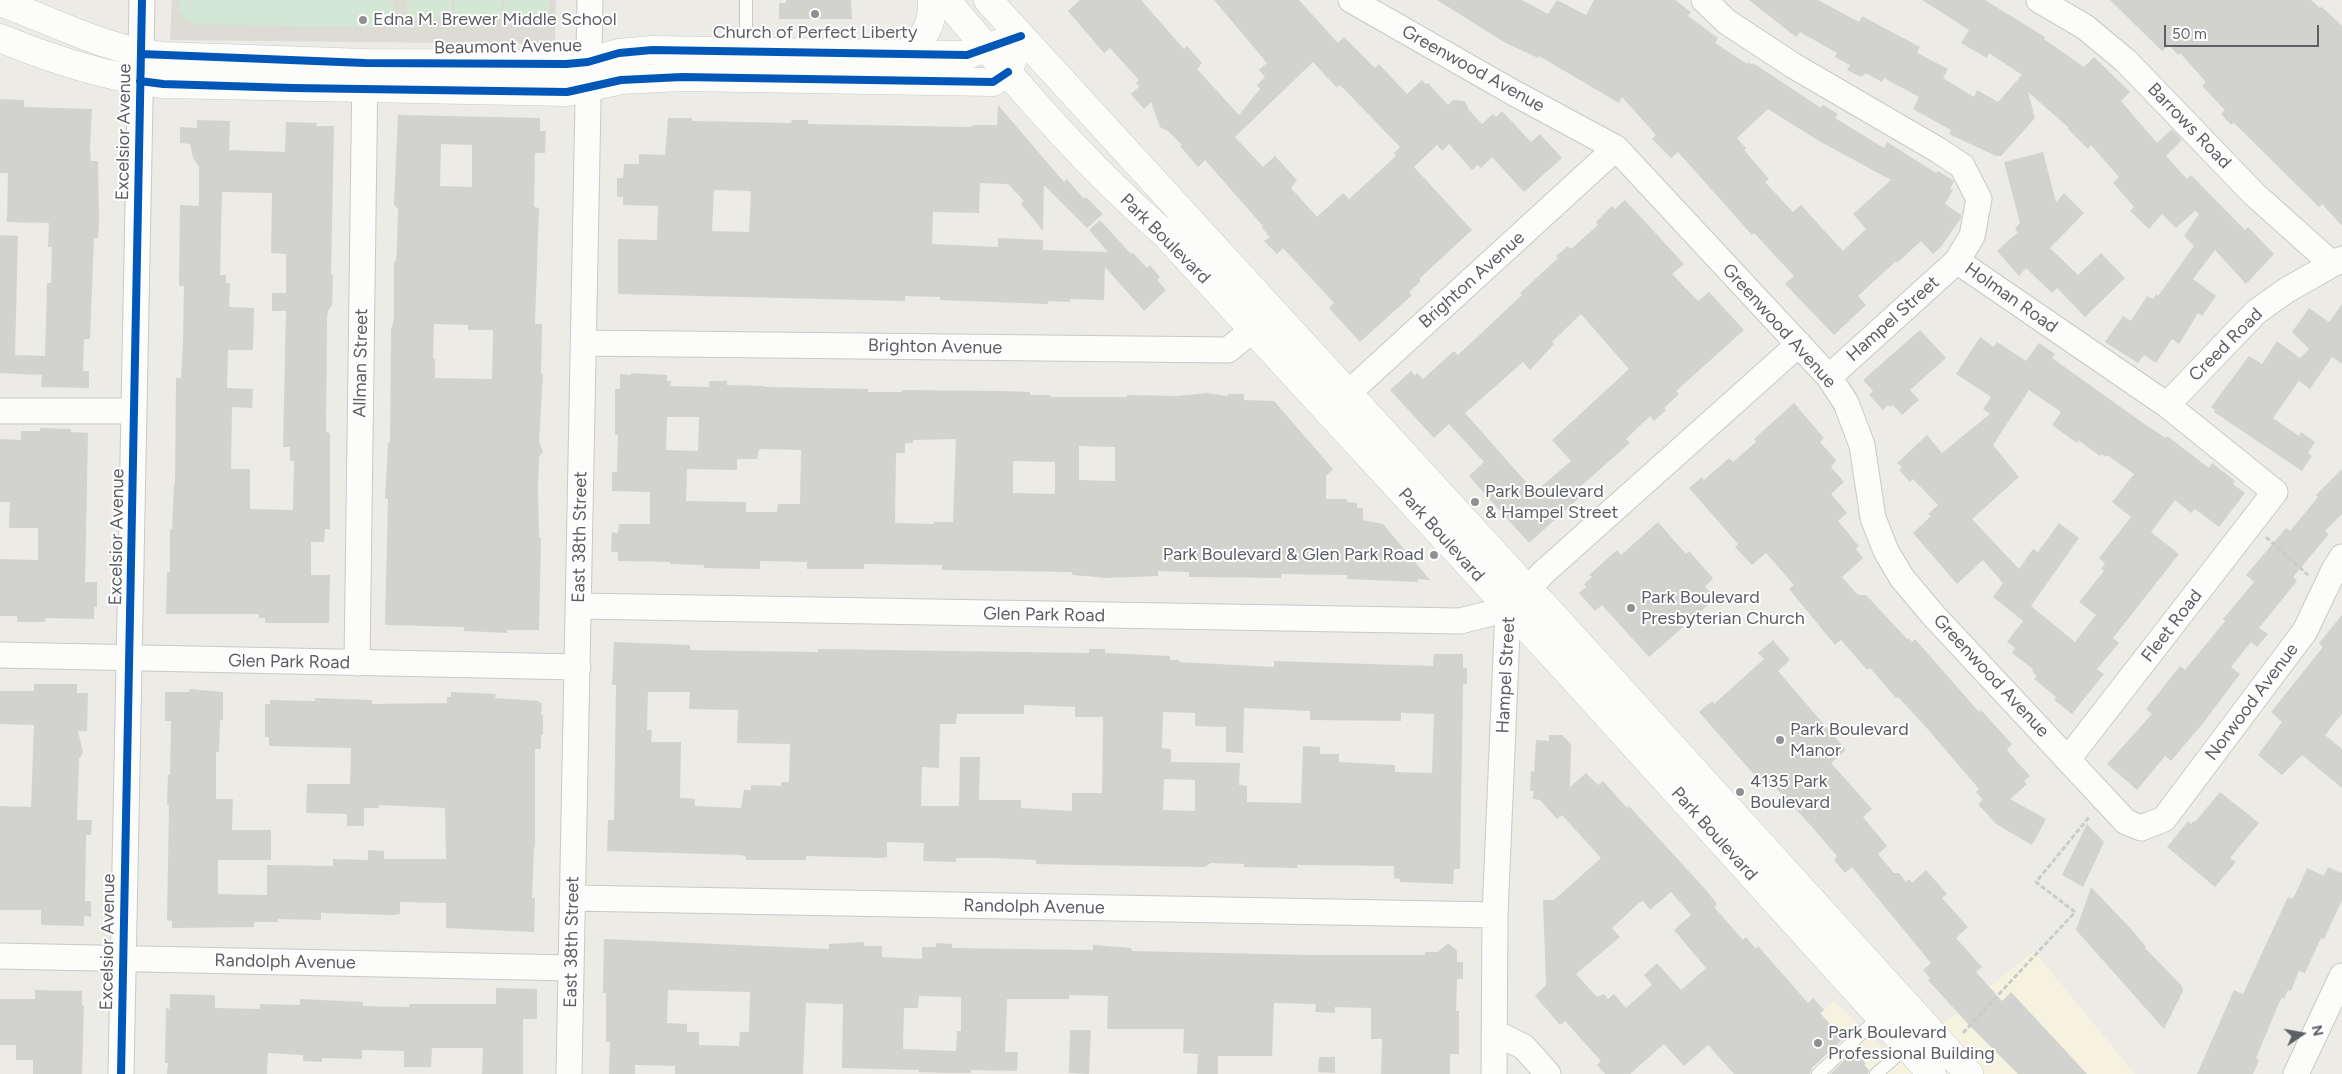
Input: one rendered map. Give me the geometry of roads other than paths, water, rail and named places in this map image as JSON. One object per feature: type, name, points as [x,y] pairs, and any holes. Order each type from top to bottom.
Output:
[{"type":"main road","points":[[906,53],[922,41],[931,18],[932,0]]},
{"type":"main road","name":"Park Boulevard","points":[[946,0],[1008,72],[1127,202],[1164,233],[1932,1074]]},
{"type":"main road","name":"Park Boulevard","points":[[988,0],[1527,590],[1541,602],[1969,1074]]},
{"type":"main road","name":"Beaumont Avenue","points":[[0,2],[141,54],[365,63],[566,64],[588,62],[619,53],[652,50],[967,55],[1021,36]]},
{"type":"main road","points":[[0,38],[93,72],[163,84],[365,90],[566,92],[621,80],[682,77],[992,82],[1008,72],[1021,36]]},
{"type":"street","name":"Excelsior Avenue","points":[[120,1074],[142,0]]},
{"type":"street","name":"East 38th Street","points":[[569,1074],[590,0]]},
{"type":"street","name":"Greenwood Avenue","points":[[1351,0],[1514,93],[1616,148],[1829,377],[1846,403],[1862,445],[1873,518],[1886,551],[1902,578],[1941,623],[2126,822],[2140,828]]},
{"type":"street","name":"Holman Road","points":[[1704,0],[1727,22],[1794,66],[1962,166],[1980,199],[1972,236],[1957,261],[2167,405],[2275,492]]},
{"type":"street","name":"Barrows Road","points":[[2038,0],[2085,27],[2126,61],[2254,194],[2337,261]]},
{"type":"street","name":"Allman Street","points":[[357,663],[365,63]]},
{"type":"street","name":"Brighton Avenue","points":[[1327,412],[1616,148]]},
{"type":"street","name":"Hampel Street","points":[[1829,377],[1957,261]]},
{"type":"street","name":"Creed Road","points":[[2167,405],[2256,312],[2337,261]]},
{"type":"street","name":"Brighton Avenue","points":[[583,343],[1228,350],[1274,313]]},
{"type":"street","name":"Hampel Street","points":[[1494,1074],[1495,916],[1508,609],[1544,572],[1799,344]]},
{"type":"street","points":[[0,410],[134,411]]},
{"type":"street","name":"Fleet Road","points":[[2068,759],[2275,492]]},
{"type":"street","name":"Norwood Avenue","points":[[2140,828],[2164,819],[2305,631],[2342,557]]},
{"type":"street","name":"Glen Park Road","points":[[579,606],[1460,621],[1508,609]]},
{"type":"street","name":"Glen Park Road","points":[[0,654],[129,659],[578,667]]},
{"type":"street","name":"Randolph Avenue","points":[[572,898],[1495,916]]},
{"type":"street","name":"Randolph Avenue","points":[[0,956],[570,968]]},
{"type":"street","points":[[2296,1074],[2342,976]]},
{"type":"street","points":[[1494,1032],[1524,1047],[1548,1074]]},
{"type":"lane","points":[[746,0],[746,51]]},
{"type":"lane","points":[[1818,1074],[1879,1017]]},
{"type":"lane","points":[[1876,1074],[1907,1047]]},
{"type":"place","name":"Church of Perfect Liberty","points":[[815,14]]},
{"type":"place","name":"Edna M. Brewer Middle School","points":[[363,20]]},
{"type":"place","name":"Park Boulevard & Hampel Street","points":[[1475,502]]},
{"type":"place","name":"Park Boulevard & Glen Park Road","points":[[1434,555]]},
{"type":"place","name":"Park Boulevard Presbyterian Church","points":[[1631,608]]},
{"type":"place","name":"Park Boulevard Manor","points":[[1780,740]]},
{"type":"place","name":"4135 Park Boulevard","points":[[1740,792]]},
{"type":"place","name":"Park Boulevard Professional Building","points":[[1818,1043]]}]
